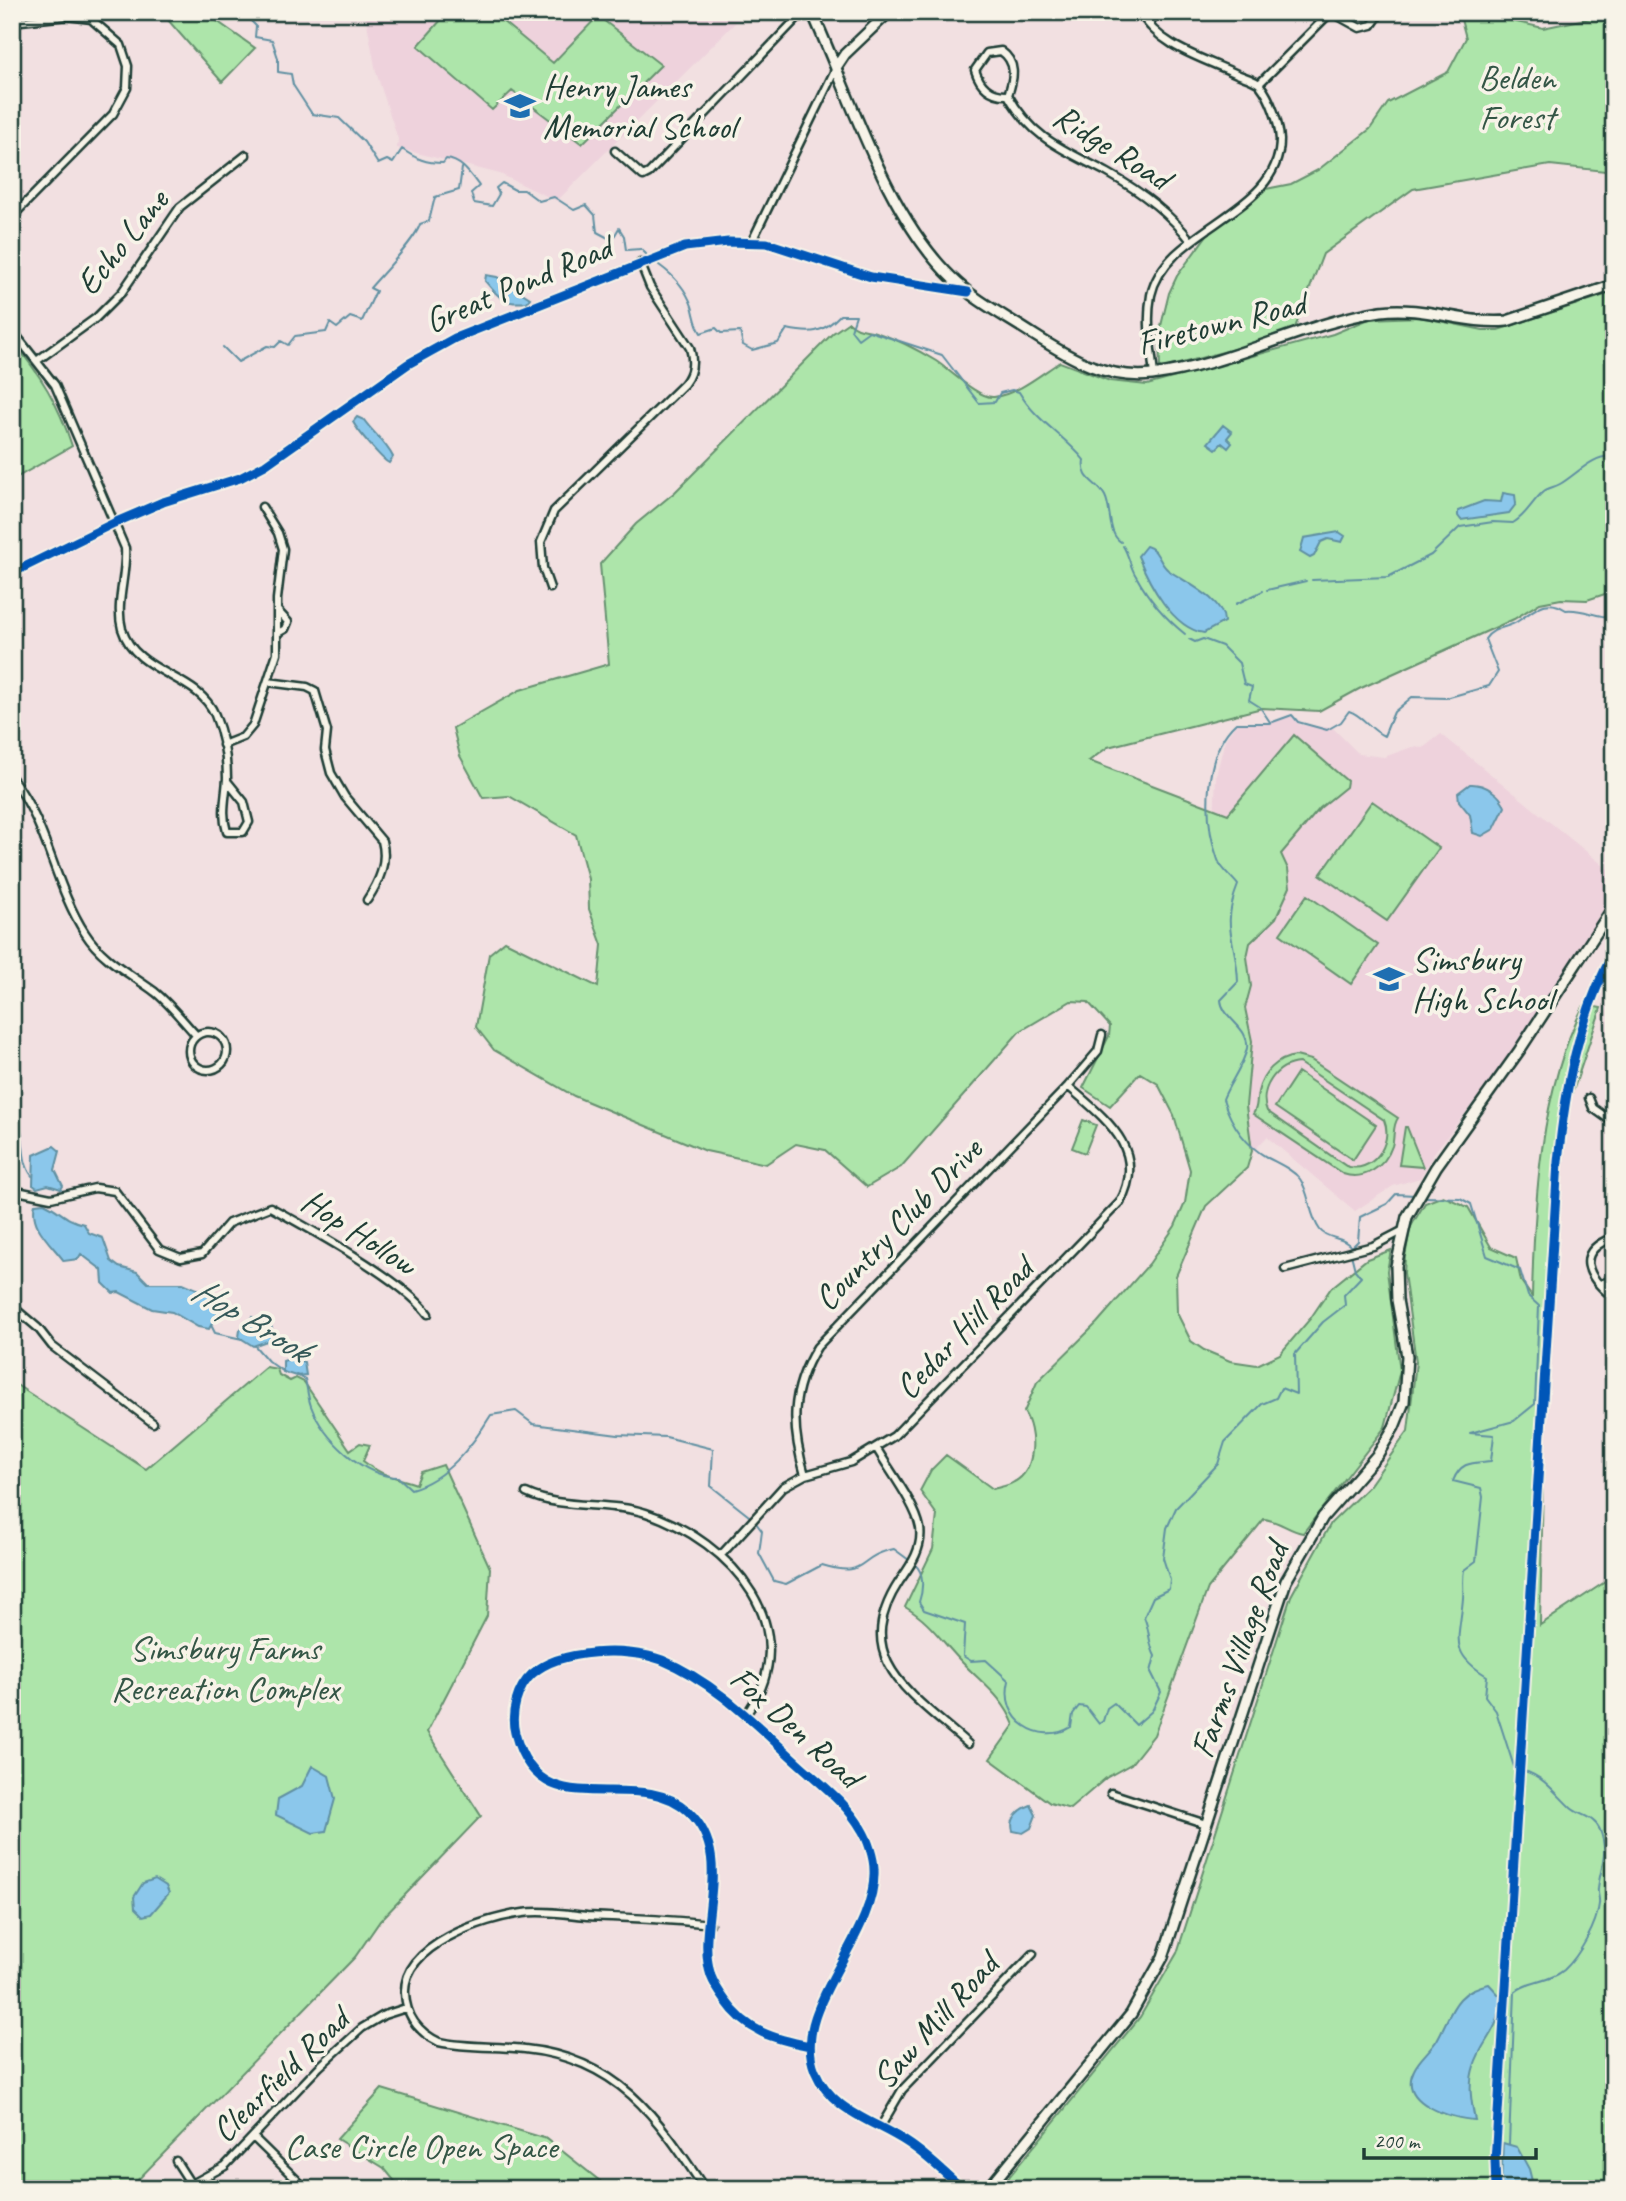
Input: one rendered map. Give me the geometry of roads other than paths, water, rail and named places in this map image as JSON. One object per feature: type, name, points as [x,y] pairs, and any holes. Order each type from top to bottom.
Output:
[{"type":"main road","name":"Firetown Road","points":[[812,12],[902,211],[939,263],[968,292],[1073,359],[1117,374],[1154,375],[1224,358],[1368,313],[1403,310],[1491,323],[1530,314],[1614,285]]},
{"type":"main road","points":[[837,66],[845,54],[889,12]]},
{"type":"main road","name":"Farms Village Road","points":[[988,2189],[1131,2014],[1149,1987],[1163,1957],[1273,1616],[1290,1574],[1323,1517],[1378,1454],[1394,1427],[1404,1402],[1408,1356],[1396,1279],[1402,1231],[1419,1195],[1519,1051],[1614,906]]},
{"type":"street","points":[[615,151],[643,176],[649,173],[803,12]]},
{"type":"street","points":[[1140,12],[1167,42],[1259,84],[1273,109],[1280,140],[1276,161],[1266,182],[1224,219],[1172,257],[1152,292],[1148,322],[1154,375]]},
{"type":"street","points":[[1150,26],[1154,12]]},
{"type":"street","points":[[1259,84],[1331,12],[1360,29],[1371,25],[1381,12]]},
{"type":"street","points":[[12,22],[67,16],[91,19],[121,44],[128,66],[127,88],[113,114],[13,218]]},
{"type":"street","name":"Ridge Road","points":[[1008,94],[993,92],[978,81],[975,71],[987,53],[994,50],[1009,57],[1013,67],[1008,94],[1029,126],[1067,154],[1140,193],[1172,217],[1191,241]]},
{"type":"street","points":[[752,241],[837,66]]},
{"type":"street","name":"Echo Lane","points":[[38,360],[104,310],[132,280],[180,207],[246,155]]},
{"type":"street","name":"Great Pond Road","points":[[12,573],[163,502],[240,478],[265,465],[408,364],[440,346],[640,262],[685,247],[752,241],[766,243],[871,277],[968,292]]},
{"type":"street","points":[[550,588],[543,568],[541,542],[554,511],[684,384],[692,371],[690,348],[650,287],[640,262]]},
{"type":"street","points":[[12,330],[38,360],[69,413],[125,548],[126,573],[120,608],[126,638],[146,662],[202,696],[215,715],[223,745],[227,781],[222,816],[227,832],[243,832],[249,822],[248,814],[240,796],[227,781]]},
{"type":"street","points":[[223,745],[240,739],[250,729],[277,653],[277,610],[283,550],[276,527],[262,508]]},
{"type":"street","points":[[268,682],[309,687],[315,692],[327,731],[325,750],[331,773],[345,797],[382,841],[385,850],[381,876],[367,900]]},
{"type":"street","points":[[14,784],[37,816],[72,909],[86,935],[111,962],[158,994],[196,1035]]},
{"type":"street","points":[[207,1031],[223,1039],[227,1055],[216,1068],[204,1070],[193,1064],[189,1046],[196,1035],[207,1031]]},
{"type":"street","name":"Country Club Drive","points":[[805,1475],[792,1418],[801,1376],[817,1347],[1068,1086],[1098,1051],[1102,1035]]},
{"type":"street","name":"Cedar Hill Road","points":[[722,1554],[771,1498],[805,1475],[837,1467],[877,1449],[912,1420],[1075,1251],[1125,1192],[1130,1170],[1124,1143],[1068,1086]]},
{"type":"street","points":[[1589,1098],[1593,1108],[1614,1124]]},
{"type":"street","name":"Hop Hollow","points":[[12,1189],[51,1198],[95,1188],[115,1191],[159,1249],[181,1258],[202,1254],[229,1223],[270,1207],[320,1235],[419,1303],[428,1314]]},
{"type":"street","points":[[1285,1269],[1392,1239],[1402,1231]]},
{"type":"street","points":[[1614,1237],[1592,1250],[1587,1259],[1590,1273],[1614,1298]]},
{"type":"street","points":[[1600,1284],[1614,1280]]},
{"type":"street","points":[[12,1306],[69,1360],[153,1423]]},
{"type":"street","points":[[877,1449],[920,1529],[919,1548],[884,1609],[879,1638],[883,1654],[889,1668],[907,1689],[968,1744]]},
{"type":"street","points":[[526,1493],[538,1499],[613,1505],[645,1513],[675,1526],[722,1554],[741,1574],[760,1608],[768,1632],[767,1678],[745,1716]]},
{"type":"street","name":"Fox Den Road","points":[[588,1653],[657,1658],[698,1679],[745,1716],[855,1819],[864,1832],[875,1869],[869,1905],[818,2012],[810,2046],[774,2039],[735,2015],[711,1976],[712,1855],[699,1823],[675,1801],[657,1795],[572,1790],[538,1776],[520,1750],[513,1714],[523,1686],[530,1676],[551,1659],[588,1653]]},
{"type":"street","points":[[1111,1793],[1206,1824]]},
{"type":"street","points":[[705,2189],[664,2128],[620,2085],[596,2071],[554,2054],[439,2042],[420,2030],[406,2008],[405,1986],[408,1973],[426,1950],[468,1928],[508,1916],[534,1913],[710,1924]]},
{"type":"street","name":"Saw Mill Road","points":[[881,2126],[902,2090],[1033,1954]]},
{"type":"street","name":"Clearfield Road","points":[[193,2187],[225,2166],[319,2067],[362,2028],[384,2015],[406,2008]]},
{"type":"street","points":[[810,2046],[813,2066],[831,2099],[911,2145],[963,2189]]},
{"type":"street","points":[[253,2137],[306,2189]]},
{"type":"street","points":[[176,2161],[193,2187]]},
{"type":"water","points":[[486,275],[497,277],[530,298],[527,302],[519,303],[503,299],[485,281]]},
{"type":"water","points":[[357,417],[364,420],[387,447],[393,457],[389,463],[355,426],[353,422]]},
{"type":"water","points":[[1223,425],[1232,432],[1227,438],[1232,443],[1228,448],[1222,443],[1216,449],[1208,443]]},
{"type":"water","points":[[1503,493],[1515,495],[1516,504],[1509,513],[1461,520],[1458,516],[1458,511],[1484,501],[1501,502]]},
{"type":"water","points":[[1339,532],[1345,536],[1342,542],[1328,539],[1321,542],[1314,556],[1310,558],[1300,552],[1304,538]]},
{"type":"water","points":[[1146,546],[1154,550],[1168,570],[1211,599],[1223,614],[1224,622],[1204,633],[1192,629],[1172,614],[1155,591],[1138,556]]},
{"type":"water","points":[[1470,784],[1491,790],[1505,807],[1494,829],[1482,836],[1473,833],[1470,815],[1459,801],[1458,793]]},
{"type":"water","points":[[54,1146],[60,1151],[55,1170],[63,1186],[61,1189],[48,1185],[37,1188],[33,1185],[34,1155]]},
{"type":"water","points":[[44,1203],[84,1224],[89,1233],[103,1238],[111,1261],[119,1267],[137,1272],[148,1283],[183,1283],[216,1297],[221,1307],[209,1329],[198,1327],[172,1312],[152,1309],[119,1292],[113,1293],[103,1283],[102,1270],[81,1254],[78,1259],[64,1261],[38,1228],[35,1220],[35,1204]]},
{"type":"water","points":[[252,1317],[271,1326],[274,1334],[270,1340],[253,1346],[239,1337],[240,1330]]},
{"type":"water","points":[[292,1358],[304,1362],[306,1375],[296,1376],[283,1372],[283,1361]]},
{"type":"water","points":[[312,1766],[329,1776],[335,1799],[326,1831],[313,1833],[276,1815],[278,1799],[302,1786]]},
{"type":"water","points":[[1031,1805],[1036,1815],[1031,1828],[1023,1833],[1013,1831],[1016,1815]]},
{"type":"water","points":[[155,1879],[166,1886],[169,1893],[151,1914],[143,1916],[135,1908],[134,1897],[143,1883]]},
{"type":"water","points":[[1489,1984],[1500,1996],[1500,2008],[1495,2025],[1472,2073],[1471,2093],[1475,2120],[1465,2119],[1430,2107],[1413,2092],[1411,2082],[1416,2066],[1437,2040],[1461,1998],[1477,1987]]},
{"type":"water","points":[[1503,2143],[1517,2147],[1529,2169],[1534,2189],[1501,2189]]},
{"type":"waterway","points":[[242,12],[256,26],[255,37],[272,40],[278,58],[278,72],[291,74],[293,85],[312,114],[339,118],[364,142],[378,164],[387,160],[393,163],[402,149],[426,161],[443,163],[446,159],[456,162],[465,168],[479,186],[471,193],[474,203],[492,206],[499,194],[496,188],[502,183],[515,190],[524,190],[539,201],[554,197],[574,210],[586,205],[595,215],[597,232],[612,240],[619,228],[624,236],[626,250],[641,249],[646,254]]},
{"type":"waterway","points":[[223,347],[238,362],[267,346],[275,347],[281,341],[288,345],[295,336],[326,332],[330,323],[337,328],[350,317],[362,321],[376,291],[370,288],[406,247],[420,224],[429,221],[435,197],[459,190],[462,168]]},
{"type":"waterway","points":[[659,265],[683,288],[701,333],[716,328],[721,333],[740,332],[743,345],[752,350],[778,343],[787,329],[816,331],[828,326],[840,315],[856,315],[851,330],[858,339],[869,331],[942,355],[979,403],[995,402],[1000,393],[1012,390],[1019,392],[1042,420],[1084,460],[1087,477],[1105,496],[1114,533],[1121,542]]},
{"type":"waterway","points":[[1312,580],[1388,577],[1431,555],[1460,527],[1493,522],[1513,523],[1544,491],[1560,484],[1592,461],[1614,457]]},
{"type":"waterway","points":[[1123,546],[1146,592],[1185,634]]},
{"type":"waterway","points":[[1267,590],[1306,581]]},
{"type":"waterway","points":[[1236,604],[1263,591]]},
{"type":"waterway","name":"Hop Brook","points":[[1352,1248],[1320,1230],[1300,1179],[1260,1153],[1246,1140],[1230,1117],[1223,1099],[1243,1061],[1247,1041],[1226,1012],[1221,1000],[1238,982],[1230,924],[1230,913],[1238,885],[1219,863],[1210,826],[1209,787],[1217,751],[1236,723],[1270,723],[1292,715],[1298,722],[1327,730],[1341,722],[1349,711],[1384,736],[1394,712],[1412,697],[1446,698],[1489,686],[1498,672],[1485,639],[1492,632],[1514,624],[1535,609],[1552,604],[1566,610],[1614,617]]},
{"type":"waterway","points":[[1189,639],[1195,642],[1203,639],[1222,646],[1239,663],[1244,684],[1252,687],[1249,700],[1260,707],[1270,722]]},
{"type":"waterway","name":"Hop Brook","points":[[12,1105],[20,1125],[25,1161],[32,1176]]},
{"type":"waterway","points":[[1352,1247],[1358,1241],[1360,1217],[1387,1204],[1396,1194],[1415,1195]]},
{"type":"waterway","points":[[1424,1197],[1460,1198],[1471,1204],[1487,1256],[1520,1270],[1528,1296],[1539,1306],[1535,1404],[1514,1421],[1470,1433],[1494,1435],[1491,1461],[1464,1466],[1453,1481],[1481,1488],[1483,1497],[1476,1561],[1464,1570],[1463,1574],[1459,1634],[1461,1651],[1474,1667],[1487,1676],[1485,1696],[1496,1711],[1515,1770],[1539,1778],[1571,1808],[1591,1819],[1600,1830],[1604,1846],[1598,1912],[1581,1949],[1558,1974],[1515,1992],[1509,2144]]},
{"type":"waterway","name":"Hop Brook","points":[[914,1564],[921,1576],[919,1602],[924,1610],[965,1624],[963,1656],[971,1661],[986,1660],[1009,1681],[1010,1707],[1016,1718],[1025,1726],[1035,1731],[1059,1732],[1071,1727],[1073,1714],[1079,1706],[1086,1707],[1099,1724],[1103,1721],[1107,1708],[1114,1703],[1136,1725],[1152,1711],[1161,1692],[1151,1672],[1155,1656],[1144,1617],[1153,1597],[1169,1589],[1170,1580],[1163,1558],[1167,1528],[1176,1508],[1218,1464],[1225,1442],[1262,1404],[1276,1398],[1281,1388],[1296,1394],[1295,1354],[1323,1322],[1345,1305],[1344,1295],[1361,1277],[1355,1270],[1351,1254]]},
{"type":"waterway","name":"Hop Brook","points":[[211,1325],[215,1333],[242,1339]]},
{"type":"waterway","name":"Hop Brook","points":[[255,1346],[268,1361],[287,1374]]},
{"type":"waterway","name":"Hop Brook","points":[[296,1375],[305,1379],[311,1406],[317,1418],[346,1454],[371,1470],[398,1477],[411,1489],[436,1478],[457,1460],[491,1415],[516,1411],[533,1424],[618,1435],[666,1437],[713,1449],[711,1486],[749,1516]]},
{"type":"waterway","name":"Hop Brook","points":[[756,1523],[762,1531],[759,1553],[774,1581],[786,1584],[822,1565],[847,1570],[894,1549],[909,1560]]},
{"type":"place","name":"Henry James Memorial School","points":[[520,106]]},
{"type":"place","name":"Simsbury High School","points":[[1389,979]]},
{"type":"park label","name":"Belden Forest","points":[[1517,97]]},
{"type":"park label","name":"Simsbury Farms Recreation Complex","points":[[225,1668]]},
{"type":"park label","name":"Case Circle Open Space","points":[[421,2146]]}]
